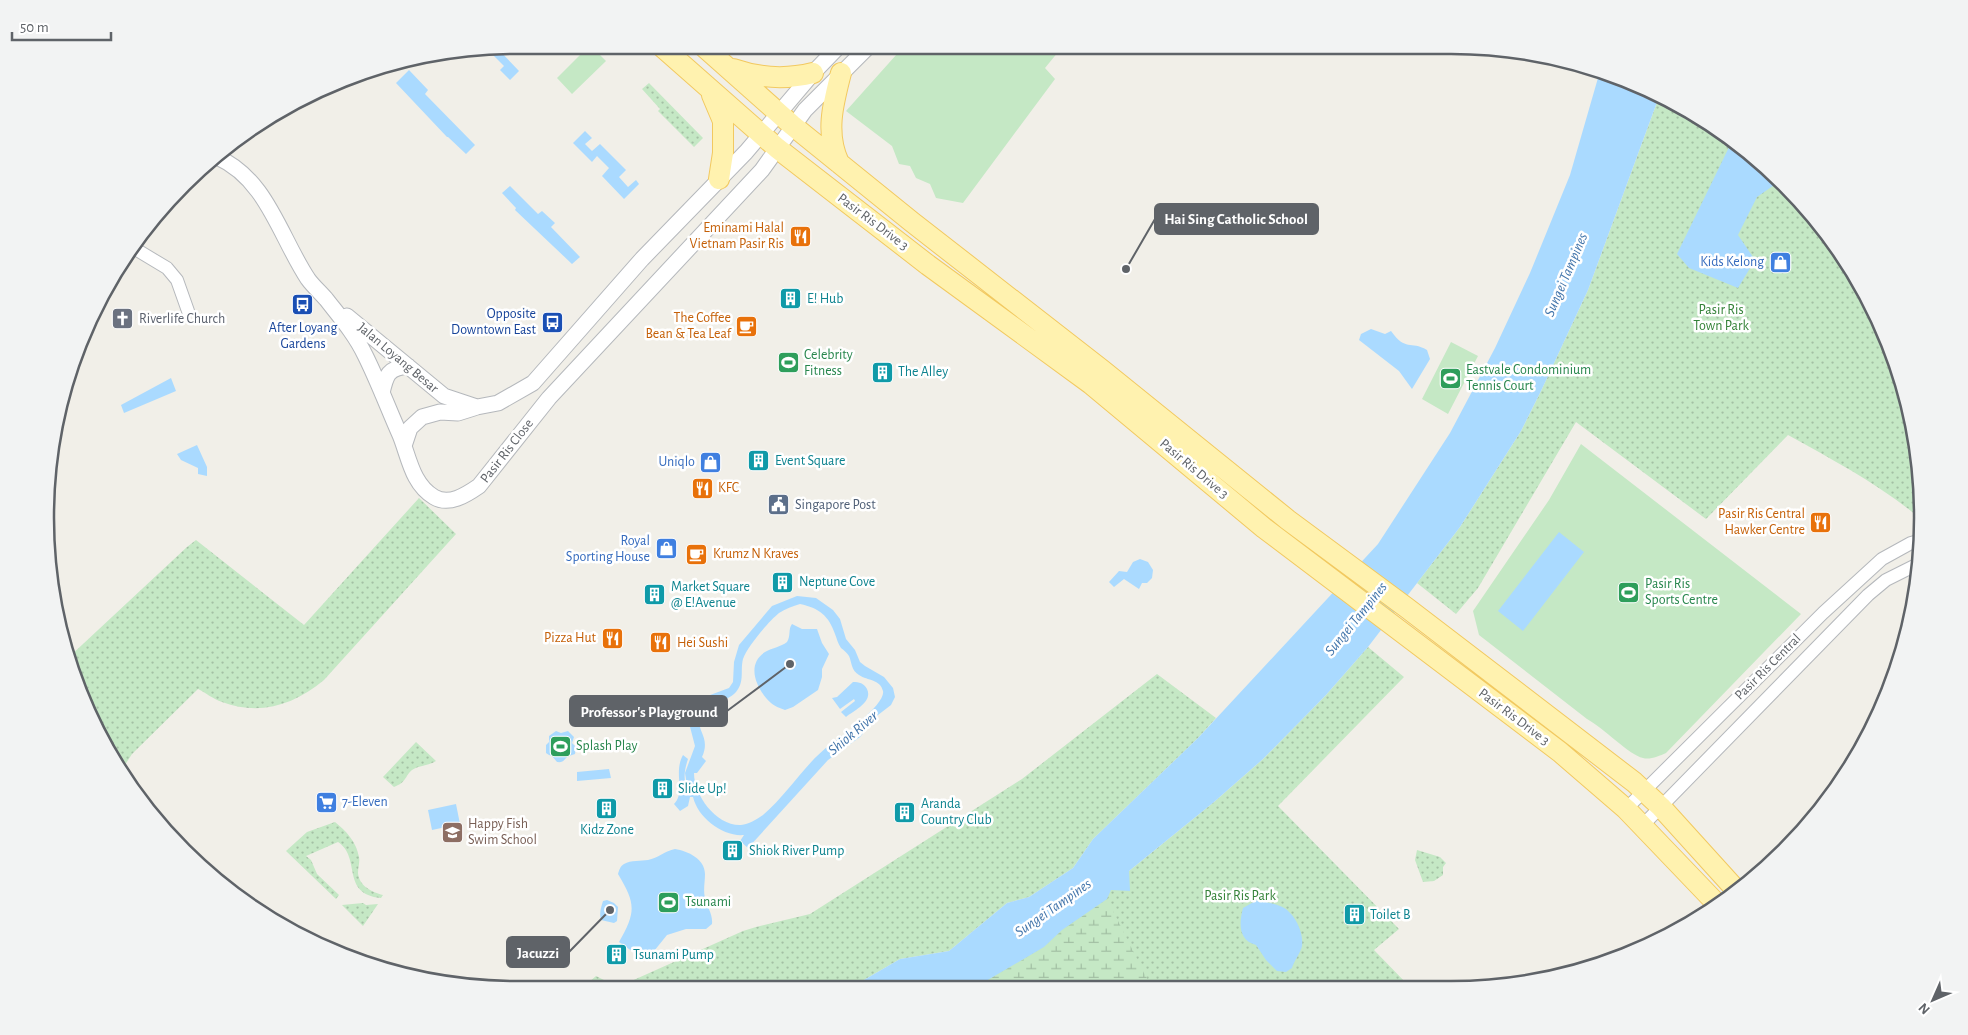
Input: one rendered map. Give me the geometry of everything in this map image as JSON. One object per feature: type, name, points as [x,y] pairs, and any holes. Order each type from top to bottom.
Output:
[{"type":"main road","name":"Pasir Ris Drive 3","points":[[670,54],[777,148],[928,265],[1091,384],[1248,515],[1336,584],[1560,752],[1643,825],[1713,900]]},
{"type":"main road","name":"Pasir Ris Drive 3","points":[[712,54],[786,120],[839,163],[1102,370],[1288,520],[1350,564],[1643,791],[1661,807],[1732,886]]},
{"type":"main road","points":[[726,67],[750,75],[767,77],[798,77],[813,73]]},
{"type":"main road","points":[[839,163],[833,146],[830,123],[841,73]]},
{"type":"main road","points":[[710,89],[724,121],[723,153],[719,178]]},
{"type":"main road","points":[[1391,624],[1399,624],[1403,619],[1405,606]]},
{"type":"street","points":[[786,120],[813,73],[831,54]]},
{"type":"street","points":[[404,446],[410,428],[422,417],[440,412],[458,414],[477,407],[498,403],[533,383],[658,242],[761,135],[786,120],[861,54]]},
{"type":"street","name":"Pasir Ris Close","points":[[404,446],[411,468],[422,488],[435,498],[450,501],[466,495],[479,486],[548,398],[762,170],[777,148],[786,120]]},
{"type":"street","name":"Jalan Loyang Besar","points":[[223,160],[247,178],[265,200],[308,280],[353,333],[382,392],[404,446]]},
{"type":"street","points":[[658,242],[677,261]]},
{"type":"street","points":[[138,251],[167,268],[177,280],[188,311]]},
{"type":"street","name":"Jalan Loyang Besar","points":[[324,298],[444,396],[477,407]]},
{"type":"street","points":[[382,392],[386,377],[390,372],[396,367],[408,366]]},
{"type":"street","name":"Pasir Ris Central","points":[[1626,809],[1823,612],[1882,558],[1913,542]]},
{"type":"street","name":"Pasir Ris Central","points":[[1643,825],[1868,595],[1886,580],[1911,567]]},
{"type":"green space","points":[[581,54],[599,54],[606,61],[572,94],[557,78]]},
{"type":"green space","points":[[897,54],[1056,54],[1045,68],[1055,79],[963,203],[936,198],[930,184],[916,178],[910,166],[899,164],[892,146],[846,111]]},
{"type":"green space","points":[[649,83],[703,138],[694,147],[658,111],[660,109],[642,89]]},
{"type":"green space","name":"Pasir Ris Town Park","points":[[1657,102],[1708,132],[1756,169],[1799,212],[1836,260],[1866,312],[1890,368],[1905,427],[1910,457],[1914,514],[1873,484],[1788,435],[1706,519],[1576,422],[1478,588],[1456,614],[1417,583],[1460,527],[1521,431],[1588,290]]},
{"type":"green space","name":"Eastvale Condominium Tennis Court","points":[[1451,342],[1478,356],[1448,414],[1422,399]]},
{"type":"green space","name":"Pasir Ris Sports Centre","points":[[1581,444],[1801,614],[1666,753],[1652,758],[1643,758],[1631,752],[1479,635],[1473,611],[1549,500]]},
{"type":"green space","points":[[419,498],[456,534],[324,680],[313,689],[289,702],[276,706],[250,708],[219,701],[198,689],[132,754],[125,764],[102,723],[89,695],[74,652],[196,540],[304,625]]},
{"type":"green space","name":"Pasir Ris Park","points":[[1368,647],[1404,677],[1278,806],[1399,929],[1374,950],[1404,981],[984,981],[1111,889],[1129,871],[1214,802],[1263,759],[1326,695]]},
{"type":"green space","points":[[1157,674],[1216,718],[1198,738],[1093,839],[1073,868],[1029,897],[1007,903],[949,951],[900,959],[862,981],[631,981],[743,931],[810,914],[1022,779]]},
{"type":"green space","points":[[416,742],[436,761],[412,770],[403,781],[394,787],[383,777]]},
{"type":"green space","points":[[335,822],[347,833],[356,846],[359,857],[358,873],[363,885],[383,895],[381,898],[368,895],[360,890],[353,875],[349,857],[345,849],[338,842],[306,856],[311,860],[317,874],[339,895],[336,899],[286,851],[307,832]]},
{"type":"green space","points":[[1417,850],[1440,857],[1446,863],[1443,867],[1443,875],[1434,881],[1423,882],[1415,860]]},
{"type":"green space","points":[[1107,899],[1148,981],[986,981],[1044,947],[1062,930]]},
{"type":"green space","points":[[363,903],[366,905],[378,904],[363,926],[342,905]]},
{"type":"green space","points":[[596,976],[606,981],[590,981]]},
{"type":"water","points":[[503,54],[519,71],[510,80],[500,70],[504,66],[493,55]]},
{"type":"water","points":[[409,70],[428,90],[425,94],[475,145],[466,154],[447,137],[396,83]]},
{"type":"water","name":"Sungei Tampines","points":[[1598,77],[1657,102],[1588,290],[1521,431],[1460,527],[1368,647],[1326,695],[1263,759],[1214,802],[1129,871],[1130,891],[1111,890],[1107,899],[1062,930],[1044,947],[986,981],[862,981],[900,959],[949,951],[1007,903],[1029,897],[1073,868],[1093,839],[1198,738],[1378,544],[1450,433],[1495,348],[1530,273],[1570,175]]},
{"type":"water","points":[[585,131],[592,138],[585,144],[592,151],[600,144],[626,170],[619,177],[628,187],[636,180],[639,184],[624,199],[602,176],[609,168],[597,156],[592,162],[573,143]]},
{"type":"water","points":[[1729,147],[1773,186],[1757,197],[1738,235],[1755,260],[1738,288],[1689,268],[1677,254]]},
{"type":"water","points":[[510,186],[538,214],[542,211],[555,223],[551,227],[580,257],[572,264],[515,210],[516,208],[502,193]]},
{"type":"water","points":[[1371,329],[1385,334],[1391,331],[1404,344],[1427,350],[1430,359],[1412,389],[1399,371],[1359,340],[1361,334]]},
{"type":"water","points":[[171,378],[176,391],[124,413],[121,405]]},
{"type":"water","points":[[197,445],[207,467],[207,476],[198,474],[198,468],[181,460],[177,454]]},
{"type":"water","points":[[1559,532],[1584,552],[1523,631],[1498,611]]},
{"type":"water","points":[[1140,559],[1148,562],[1153,570],[1152,578],[1147,583],[1142,583],[1139,589],[1124,579],[1114,587],[1109,582],[1119,571],[1127,572],[1133,562]]},
{"type":"water","name":"Shiok River","points":[[797,596],[816,598],[833,610],[840,619],[846,639],[855,650],[860,662],[884,677],[893,688],[895,697],[891,705],[878,715],[860,737],[828,760],[748,848],[740,841],[744,835],[728,833],[712,825],[700,812],[693,797],[690,797],[688,806],[680,811],[674,804],[679,794],[680,762],[683,755],[688,759],[685,772],[695,746],[689,723],[692,708],[702,698],[729,688],[733,682],[734,662],[739,645],[772,606]],"holes":[[[800,604],[813,608],[830,622],[841,648],[849,656],[854,671],[862,677],[879,684],[883,691],[882,697],[871,712],[813,760],[781,798],[763,815],[747,824],[732,824],[715,815],[708,808],[695,782],[694,773],[697,773],[706,761],[702,757],[705,744],[699,722],[700,717],[706,708],[727,699],[736,692],[742,676],[742,663],[745,654],[779,613]]]},
{"type":"water","points":[[792,624],[802,629],[817,629],[822,643],[829,654],[822,669],[818,690],[793,707],[785,710],[774,705],[766,698],[755,678],[754,670],[759,657],[770,649],[787,642]]},
{"type":"water","points":[[853,682],[864,685],[867,689],[868,698],[846,717],[841,712],[855,701],[854,699],[840,709],[832,698],[837,697]]},
{"type":"water","name":"Splash Play","points":[[556,731],[561,733],[568,731],[574,737],[572,743],[576,747],[575,754],[560,762],[557,762],[546,753],[549,736]]},
{"type":"water","points":[[609,769],[611,778],[577,781],[577,772]]},
{"type":"water","points":[[456,804],[460,824],[432,830],[428,810]]},
{"type":"water","name":"Tsunami","points":[[675,849],[690,854],[702,864],[705,874],[704,895],[712,917],[712,924],[706,929],[686,929],[667,935],[646,961],[619,942],[629,923],[632,908],[628,893],[618,874],[622,866],[627,863],[652,859]]},
{"type":"water","points":[[607,900],[618,907],[617,921],[614,923],[601,920],[600,913],[603,901]]},
{"type":"water","points":[[1257,900],[1280,906],[1290,912],[1300,929],[1302,946],[1292,968],[1286,972],[1277,971],[1266,960],[1256,945],[1250,943],[1243,935],[1241,919],[1243,908]]},
{"type":"place","name":"Eminami Halal Vietnam Pasir Ris","points":[[800,236]]},
{"type":"place","name":"Kids Kelong","points":[[1780,262]]},
{"type":"place","name":"Hai Sing Catholic School","points":[[1126,269]]},
{"type":"place","name":"E! Hub","points":[[791,299]]},
{"type":"place","name":"After Loyang Gardens","points":[[303,305]]},
{"type":"place","name":"Riverlife Church","points":[[123,319]]},
{"type":"place","name":"Opposite Downtown East","points":[[552,322]]},
{"type":"place","name":"The Coffee Bean & Tea Leaf","points":[[747,326]]},
{"type":"place","name":"Celebrity Fitness","points":[[788,363]]},
{"type":"place","name":"The Alley","points":[[882,372]]},
{"type":"place","name":"Eastvale Condominium Tennis Court","points":[[1450,378]]},
{"type":"place","name":"Event Square","points":[[759,461]]},
{"type":"place","name":"Uniqlo","points":[[711,462]]},
{"type":"place","name":"KFC","points":[[702,488]]},
{"type":"place","name":"Singapore Post","points":[[779,505]]},
{"type":"place","name":"Pasir Ris Central Hawker Centre","points":[[1821,522]]},
{"type":"place","name":"Royal Sporting House","points":[[666,549]]},
{"type":"place","name":"Krumz N Kraves","points":[[697,554]]},
{"type":"place","name":"Neptune Cove","points":[[783,582]]},
{"type":"place","name":"Pasir Ris Sports Centre","points":[[1629,592]]},
{"type":"place","name":"Market Square @ E!Avenue","points":[[655,595]]},
{"type":"place","name":"Pizza Hut","points":[[612,638]]},
{"type":"place","name":"Hei Sushi","points":[[661,643]]},
{"type":"place","name":"Professor's Playground","points":[[790,664]]},
{"type":"place","name":"Splash Play","points":[[560,746]]},
{"type":"place","name":"Slide Up!","points":[[662,789]]},
{"type":"place","name":"7-Eleven","points":[[326,802]]},
{"type":"place","name":"Kidz Zone","points":[[607,808]]},
{"type":"place","name":"Aranda Country Club","points":[[905,812]]},
{"type":"place","name":"Happy Fish Swim School","points":[[452,832]]},
{"type":"place","name":"Shiok River Pump","points":[[733,851]]},
{"type":"place","name":"Tsunami","points":[[669,902]]},
{"type":"place","name":"Jacuzzi","points":[[610,910]]},
{"type":"place","name":"Toilet B","points":[[1354,915]]},
{"type":"place","name":"Tsunami Pump","points":[[617,955]]}]
